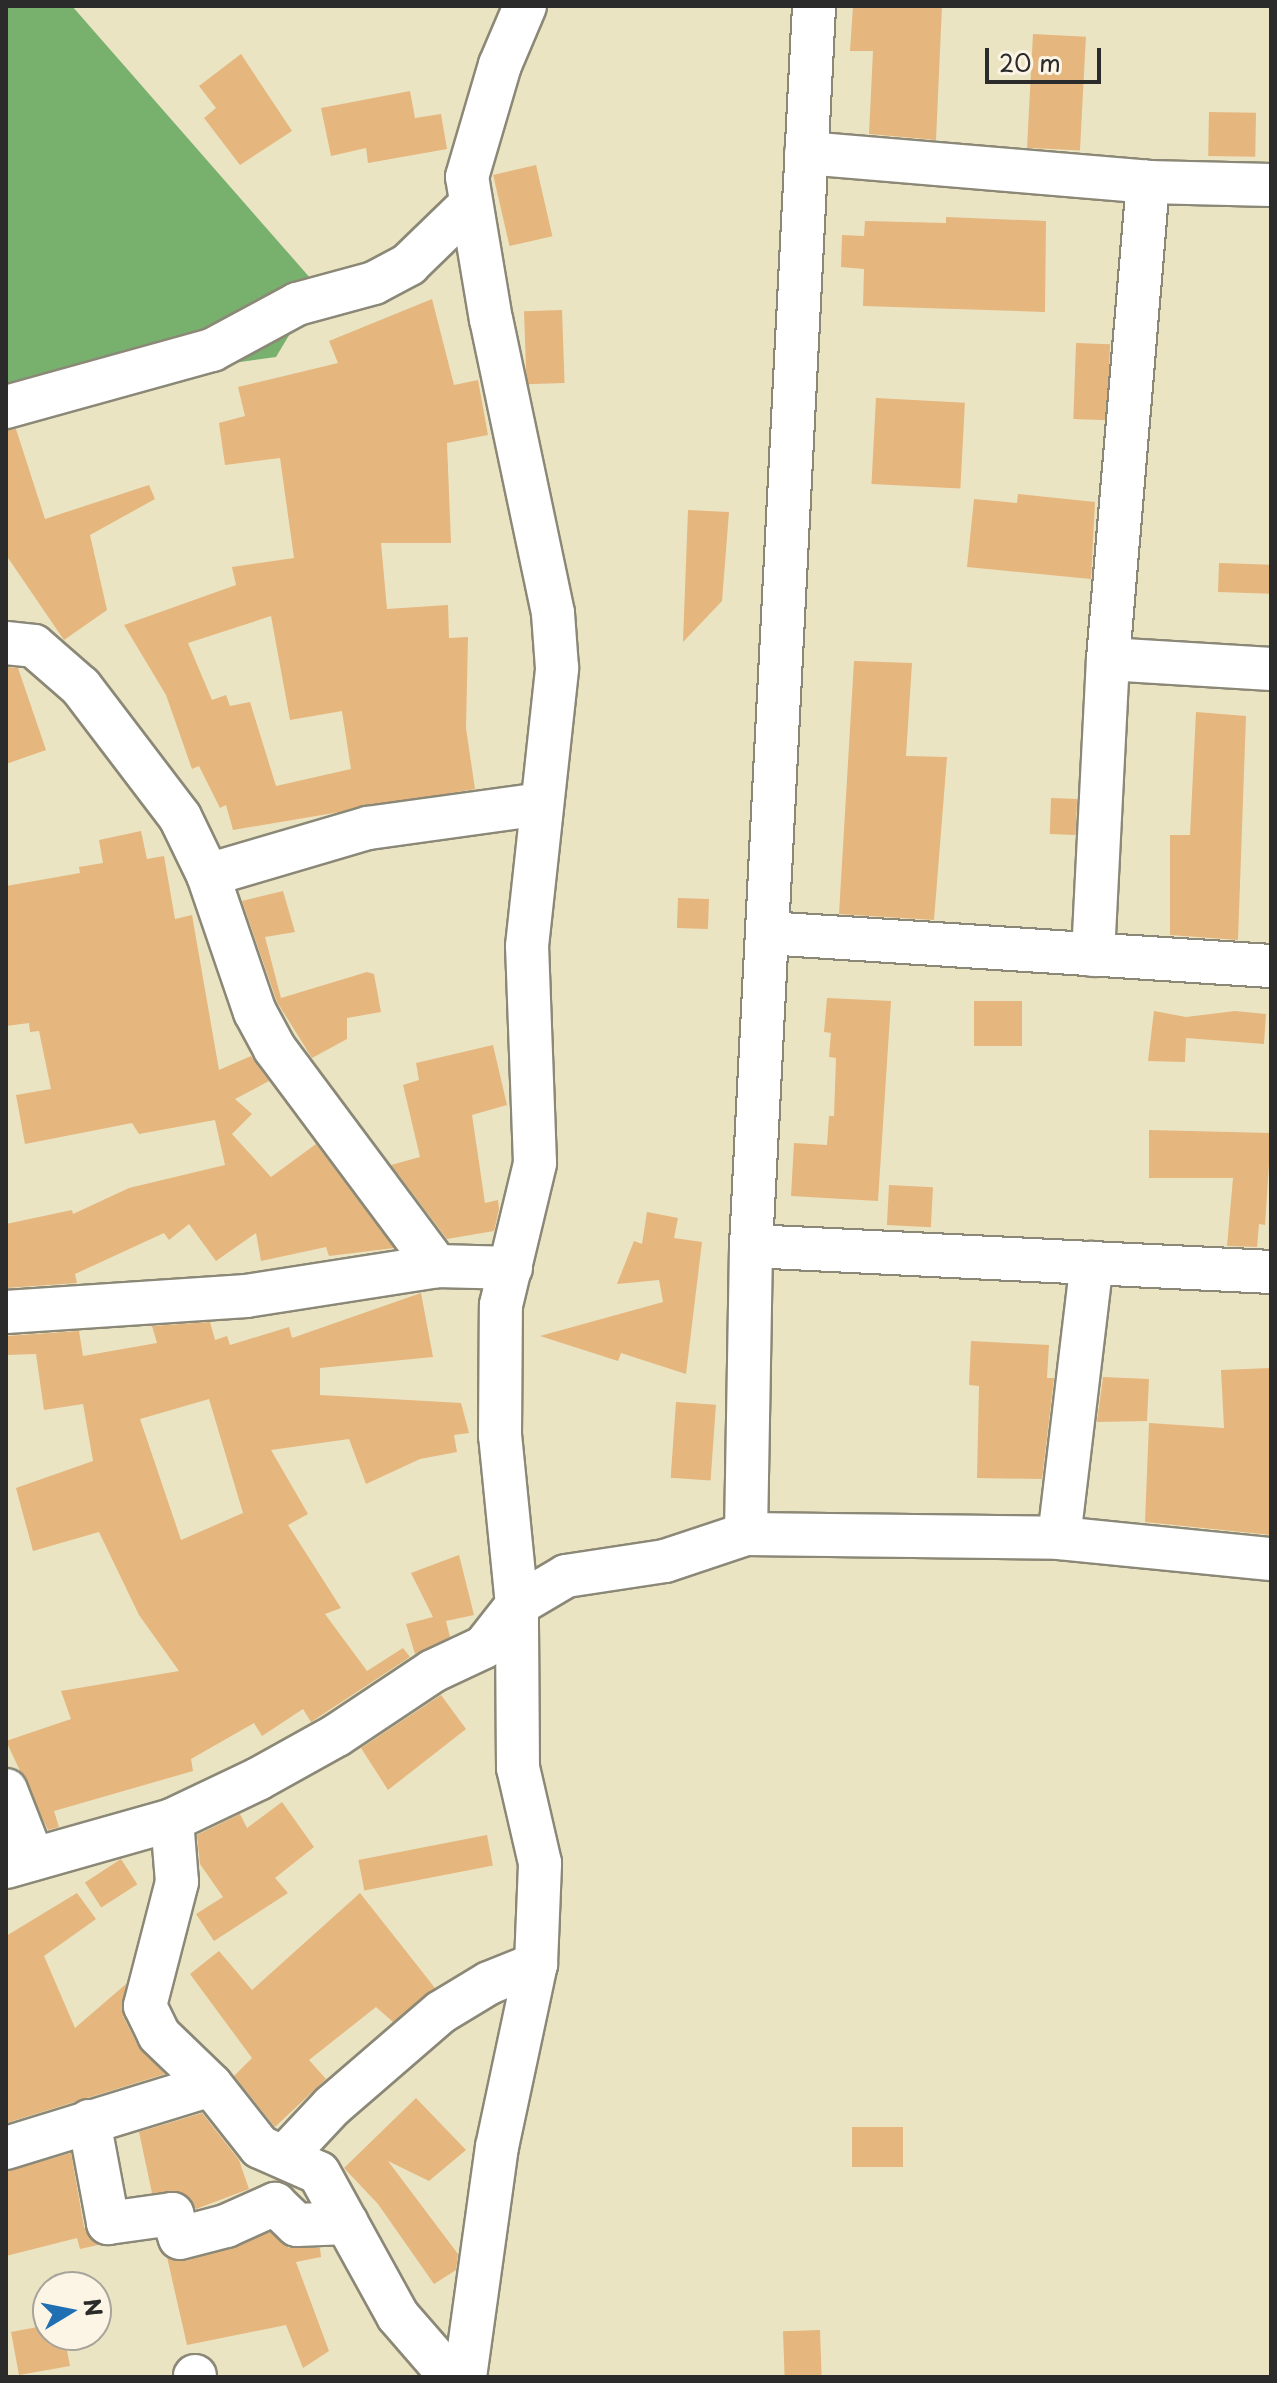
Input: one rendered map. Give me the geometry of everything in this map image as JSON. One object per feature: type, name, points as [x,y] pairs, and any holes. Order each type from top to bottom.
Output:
[{"type":"street","points":[[465,2377],[497,2147],[536,1964],[540,1863],[518,1768],[517,1605],[500,1436],[501,1305],[535,1163],[527,946],[557,668],[553,613],[471,204],[469,165],[500,65],[525,6]]},
{"type":"street","points":[[746,1534],[751,1246],[814,6]]},
{"type":"street","points":[[806,153],[1148,182],[1271,185]]},
{"type":"street","points":[[1093,955],[1108,659],[1148,182]]},
{"type":"street","points":[[6,407],[212,350],[297,304],[374,283],[409,264],[471,204]]},
{"type":"street","points":[[6,643],[34,646],[81,687],[180,817],[208,875],[255,1012],[275,1049],[437,1266]]},
{"type":"street","points":[[1108,659],[1271,669]]},
{"type":"street","points":[[208,875],[368,828],[540,804]]},
{"type":"street","points":[[767,933],[1271,966]]},
{"type":"street","points":[[751,1246],[1271,1272]]},
{"type":"street","points":[[1059,1538],[1092,1263]]},
{"type":"street","points":[[6,1312],[246,1296],[437,1266],[511,1268]]},
{"type":"street","points":[[6,1790],[20,1863],[172,1820],[337,1735],[433,1671],[484,1647],[517,1605],[566,1576],[665,1561],[746,1534],[1059,1538],[1271,1559]]},
{"type":"street","points":[[172,1820],[177,1882],[145,2006],[159,2035],[211,2085],[260,2147],[286,2155],[319,2173],[398,2316],[451,2377]]},
{"type":"street","points":[[286,2155],[332,2106],[441,2012],[489,1983],[536,1964]]},
{"type":"street","points":[[6,2148],[211,2085]]},
{"type":"street","points":[[89,2121],[108,2223],[172,2214],[180,2238],[226,2226],[275,2204],[297,2225],[347,2223]]},
{"type":"green space","points":[[6,6],[72,6],[318,287],[276,357],[6,395]]},
{"type":"building","points":[[853,6],[942,6],[936,140],[869,134],[873,51],[850,51]]},
{"type":"building","points":[[1033,34],[1086,37],[1080,151],[1027,148]]},
{"type":"building","points":[[241,54],[292,131],[240,165],[204,118],[216,108],[199,86]]},
{"type":"building","points":[[410,91],[415,118],[441,114],[447,149],[368,163],[366,148],[331,156],[321,108]]},
{"type":"building","points":[[1209,112],[1256,113],[1255,157],[1208,156]]},
{"type":"building","points":[[536,165],[552,236],[510,246],[493,175]]},
{"type":"building","points":[[946,217],[1046,221],[1045,312],[863,306],[864,269],[841,267],[842,235],[864,236],[865,221],[946,223]]},
{"type":"building","points":[[432,299],[454,385],[478,380],[488,435],[447,443],[451,543],[381,543],[387,609],[448,605],[449,638],[468,637],[466,728],[475,789],[233,830],[226,805],[220,808],[199,766],[192,769],[166,695],[124,625],[236,585],[232,567],[294,558],[280,458],[225,465],[219,423],[245,416],[238,387],[338,363],[329,341]],"holes":[[[271,616],[290,720],[342,711],[351,769],[276,786],[250,702],[230,706],[226,695],[212,700],[188,643]]]},
{"type":"building","points":[[562,310],[565,383],[527,384],[524,311]]},
{"type":"building","points":[[1076,343],[1110,344],[1107,420],[1073,419]]},
{"type":"building","points":[[876,398],[965,403],[960,489],[871,484]]},
{"type":"building","points":[[16,429],[45,519],[149,485],[155,499],[90,535],[107,610],[64,640],[6,555],[6,430]]},
{"type":"building","points":[[1018,494],[1095,502],[1091,579],[967,567],[974,499],[1017,503]]},
{"type":"building","points":[[688,510],[729,512],[722,601],[683,642]]},
{"type":"building","points":[[1219,563],[1271,565],[1270,594],[1218,592]]},
{"type":"building","points":[[854,661],[912,663],[906,756],[947,757],[934,920],[839,914]]},
{"type":"building","points":[[6,667],[18,668],[46,750],[6,764]]},
{"type":"building","points":[[1196,712],[1246,716],[1238,940],[1170,935],[1170,835],[1190,835]]},
{"type":"building","points":[[1051,798],[1077,799],[1076,835],[1050,834]]},
{"type":"building","points":[[141,831],[147,859],[164,856],[175,919],[192,915],[219,1070],[251,1056],[269,1081],[235,1099],[252,1114],[232,1134],[271,1177],[316,1144],[394,1248],[329,1256],[326,1247],[261,1261],[256,1233],[216,1261],[189,1224],[169,1240],[164,1233],[75,1274],[77,1283],[6,1288],[6,1224],[72,1210],[73,1214],[129,1188],[225,1165],[215,1120],[139,1134],[132,1123],[25,1144],[16,1095],[51,1089],[39,1031],[30,1032],[29,1023],[6,1026],[6,886],[80,873],[79,867],[103,863],[99,840]]},
{"type":"building","points":[[283,891],[295,932],[265,937],[281,998],[367,972],[374,974],[381,1012],[347,1018],[347,1039],[312,1058],[277,1002],[242,901]]},
{"type":"building","points":[[678,898],[709,899],[708,929],[677,928]]},
{"type":"building","points":[[827,998],[891,1001],[878,1201],[791,1196],[794,1143],[827,1145],[829,1116],[834,1116],[836,1058],[829,1057],[831,1033],[824,1032]]},
{"type":"building","points":[[974,1001],[1022,1001],[1022,1046],[974,1046]]},
{"type":"building","points":[[1154,1011],[1186,1017],[1235,1011],[1266,1014],[1264,1044],[1186,1038],[1185,1062],[1148,1061]]},
{"type":"building","points":[[493,1045],[507,1105],[472,1115],[485,1203],[498,1200],[494,1231],[447,1239],[391,1165],[420,1157],[403,1085],[419,1080],[416,1063]]},
{"type":"building","points":[[1149,1130],[1271,1133],[1265,1225],[1259,1224],[1257,1247],[1227,1246],[1233,1178],[1149,1178]]},
{"type":"building","points":[[889,1185],[933,1187],[931,1227],[887,1225]]},
{"type":"building","points":[[647,1212],[678,1218],[674,1238],[702,1242],[686,1374],[621,1353],[618,1361],[540,1336],[663,1302],[659,1280],[617,1284],[634,1241],[642,1244]]},
{"type":"building","points":[[421,1293],[433,1357],[320,1368],[320,1395],[461,1403],[469,1433],[454,1435],[457,1452],[420,1459],[366,1484],[349,1439],[271,1450],[308,1514],[288,1525],[341,1608],[325,1614],[367,1671],[403,1648],[410,1657],[311,1722],[303,1709],[262,1736],[254,1723],[191,1759],[193,1771],[54,1811],[59,1827],[48,1830],[6,1741],[71,1719],[61,1691],[179,1671],[139,1615],[99,1532],[33,1551],[16,1488],[93,1461],[83,1404],[44,1410],[36,1354],[6,1355],[6,1336],[79,1331],[83,1356],[157,1343],[152,1326],[210,1322],[215,1340],[227,1336],[230,1345],[289,1327],[292,1338]],"holes":[[[209,1399],[243,1513],[181,1540],[140,1419]]]},
{"type":"building","points":[[971,1341],[1049,1345],[1047,1378],[1054,1378],[1042,1479],[977,1478],[979,1386],[969,1385]]},
{"type":"building","points":[[1271,1368],[1271,1535],[1145,1522],[1149,1423],[1224,1428],[1221,1370]]},
{"type":"building","points":[[1103,1377],[1149,1379],[1147,1421],[1097,1422]]},
{"type":"building","points":[[676,1402],[716,1405],[711,1481],[671,1478]]},
{"type":"building","points":[[459,1555],[474,1615],[446,1621],[450,1637],[415,1654],[406,1624],[433,1617],[411,1573]]},
{"type":"building","points":[[441,1695],[466,1729],[388,1790],[361,1748]]},
{"type":"building","points":[[282,1802],[314,1847],[275,1878],[288,1893],[214,1941],[196,1914],[223,1897],[200,1864],[197,1835],[240,1814],[247,1828]]},
{"type":"building","points":[[487,1835],[493,1865],[364,1890],[358,1860]]},
{"type":"building","points":[[121,1859],[137,1884],[101,1908],[85,1882]]},
{"type":"building","points":[[77,1893],[96,1919],[44,1956],[75,2028],[126,1984],[123,2016],[138,2046],[165,2074],[6,2123],[6,1936]]},
{"type":"building","points":[[360,1893],[435,1988],[393,2022],[376,2007],[309,2060],[326,2079],[275,2127],[234,2076],[252,2058],[190,1974],[219,1951],[252,1990]]},
{"type":"building","points":[[416,2098],[466,2150],[429,2181],[388,2161],[458,2254],[456,2270],[434,2284],[378,2204],[344,2168]]},
{"type":"building","points":[[202,2113],[239,2160],[249,2189],[196,2209],[180,2192],[152,2193],[139,2132]]},
{"type":"building","points":[[852,2127],[903,2127],[903,2167],[852,2167]]},
{"type":"building","points":[[71,2153],[84,2227],[98,2245],[80,2249],[77,2238],[6,2256],[6,2171]]},
{"type":"building","points":[[270,2232],[289,2248],[320,2248],[321,2257],[296,2262],[329,2351],[303,2368],[286,2325],[187,2345],[167,2257],[186,2261]]},
{"type":"building","points":[[32,2328],[32,2351],[67,2351],[70,2366],[19,2375],[11,2332]]},
{"type":"building","points":[[820,2330],[822,2377],[785,2377],[783,2331]]}]
